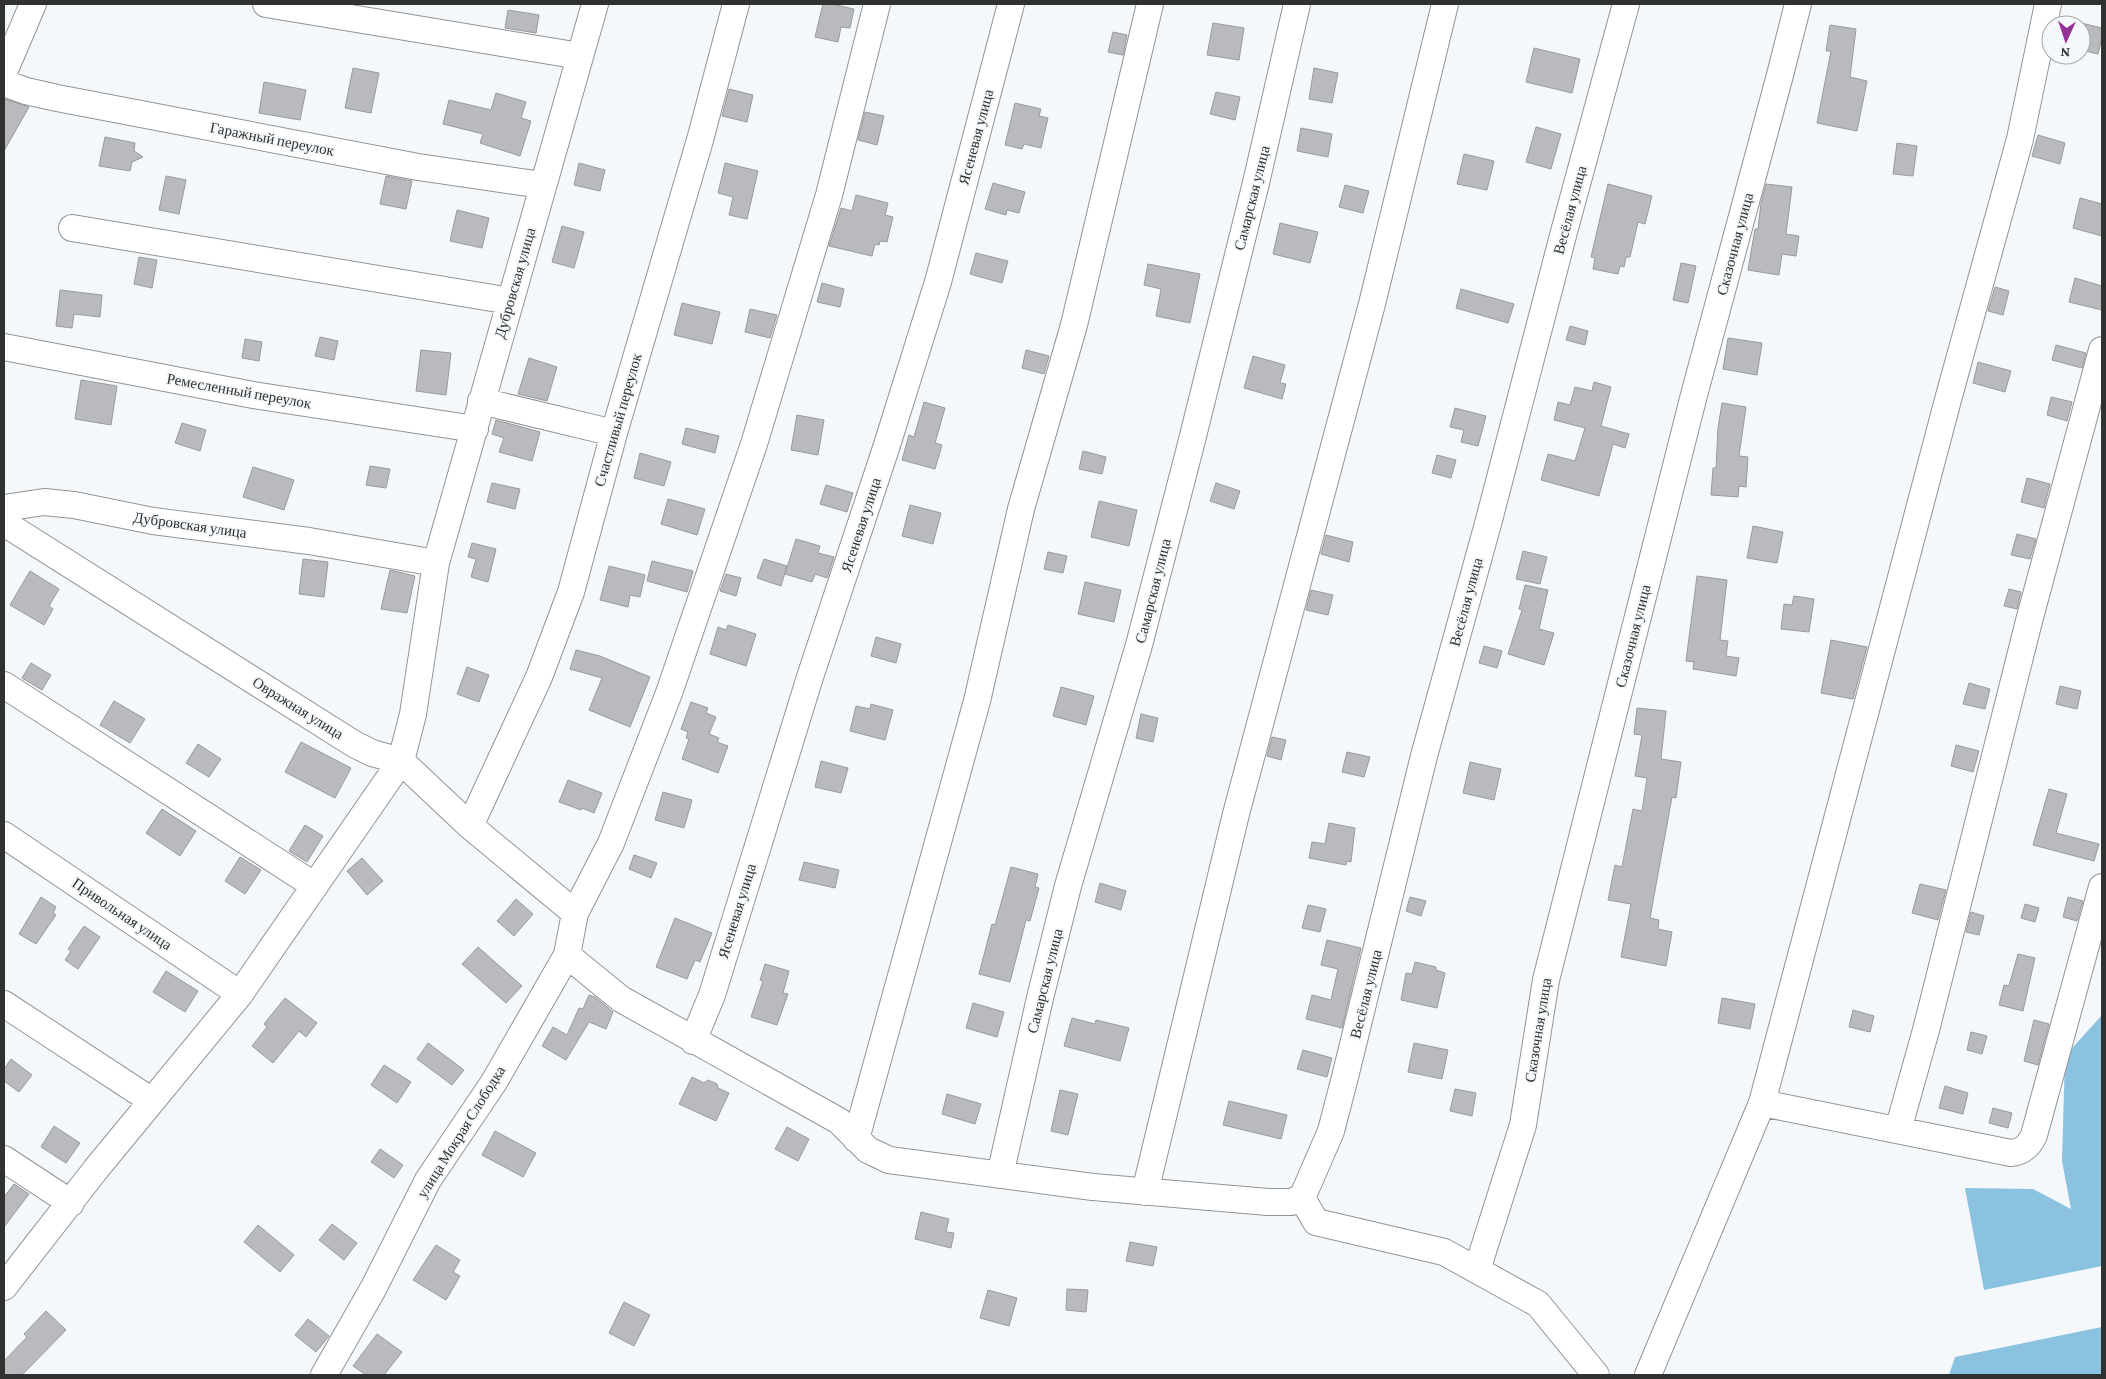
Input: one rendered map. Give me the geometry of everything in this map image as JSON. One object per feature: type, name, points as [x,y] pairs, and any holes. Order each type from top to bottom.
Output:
[{"type":"street","points":[[4,72],[33,4]]},
{"type":"street","points":[[266,4],[580,56]]},
{"type":"street","name":"Дубровская улица","points":[[401,761],[413,714],[436,563],[595,4]]},
{"type":"street","name":"Счастливый переулок","points":[[470,826],[539,677],[571,592],[614,433],[700,140],[736,4]]},
{"type":"street","name":"улица Мокрая Слободка","points":[[324,1375],[373,1289],[428,1180],[494,1082],[567,955],[575,914],[612,843],[666,702],[754,444],[829,195],[877,4]]},
{"type":"street","name":"Ясеневая улица","points":[[693,1041],[712,995],[808,686],[935,291],[1011,4]]},
{"type":"street","points":[[856,1139],[977,701],[1021,509],[1074,325],[1150,4]]},
{"type":"street","name":"Самарская улица","points":[[1000,1175],[1040,998],[1068,886],[1140,645],[1190,448],[1256,183],[1297,4]]},
{"type":"street","points":[[1145,1192],[1236,814],[1372,304],[1445,4]]},
{"type":"street","name":"Весёлая улица","points":[[1302,1198],[1330,1131],[1346,1077],[1424,756],[1489,520],[1562,238],[1626,4]]},
{"type":"street","name":"Сказочная улица","points":[[1477,1270],[1523,1125],[1546,980],[1694,395],[1798,4]]},
{"type":"street","points":[[1648,1375],[1762,1103],[1946,406],[2020,139],[2048,4]]},
{"type":"street","name":"Гаражный переулок","points":[[4,83],[26,91],[57,98],[418,167],[542,185]]},
{"type":"street","points":[[72,228],[510,300]]},
{"type":"street","name":"Ремесленный переулок","points":[[4,347],[253,395],[475,429]]},
{"type":"street","points":[[1898,1130],[1936,993],[2032,611],[2102,350]]},
{"type":"street","points":[[481,401],[614,433]]},
{"type":"street","name":"Дубровская улица","points":[[4,508],[44,502],[74,505],[153,521],[309,541],[436,563]]},
{"type":"street","name":"Овражная улица","points":[[4,523],[354,744],[372,753],[401,761],[470,826],[575,914]]},
{"type":"street","points":[[4,685],[315,886]]},
{"type":"street","points":[[4,1287],[96,1169],[240,994],[401,761]]},
{"type":"street","name":"Привольная улица","points":[[4,835],[240,994]]},
{"type":"street","points":[[1762,1103],[2011,1153],[2018,1152],[2030,1143],[2034,1135],[2102,886]]},
{"type":"street","points":[[567,955],[621,999],[838,1122],[868,1150],[890,1160],[1145,1192],[1268,1202],[1291,1202],[1302,1198],[1316,1222],[1444,1252],[1538,1304],[1596,1375]]},
{"type":"street","points":[[4,1004],[152,1101]]},
{"type":"street","points":[[4,1159],[71,1203]]},
{"type":"shaded area","points":[[2102,1015],[2102,1266],[1984,1290],[1965,1188],[2033,1189],[2071,1209],[2062,1161],[2065,1056]]},
{"type":"shaded area","points":[[2102,1327],[2102,1375],[1949,1375],[1955,1357]]},
{"type":"building","points":[[823,4],[854,9],[850,28],[841,27],[838,42],[815,37]]},
{"type":"building","points":[[508,10],[539,15],[536,33],[505,28]]},
{"type":"building","points":[[1213,23],[1244,28],[1239,60],[1207,55]]},
{"type":"building","points":[[1830,25],[1856,29],[1850,77],[1867,81],[1857,131],[1817,123],[1831,51],[1826,51]]},
{"type":"building","points":[[2091,25],[2102,28],[2102,38],[2098,54],[2091,52]]},
{"type":"building","points":[[1113,32],[1127,35],[1123,55],[1108,52]]},
{"type":"building","points":[[1534,48],[1580,59],[1572,93],[1526,82]]},
{"type":"building","points":[[353,68],[379,73],[371,113],[345,108]]},
{"type":"building","points":[[1314,68],[1338,73],[1332,103],[1309,99]]},
{"type":"building","points":[[264,82],[306,90],[300,120],[259,113]]},
{"type":"building","points":[[729,89],[753,95],[747,122],[722,116]]},
{"type":"building","points":[[1216,92],[1240,97],[1235,120],[1210,114]]},
{"type":"building","points":[[496,93],[526,102],[521,118],[531,121],[520,156],[480,143],[483,134],[443,124],[449,100],[491,110]]},
{"type":"building","points":[[5,99],[29,107],[4,151],[4,101]]},
{"type":"building","points":[[1015,103],[1041,109],[1039,116],[1048,118],[1041,148],[1024,144],[1022,149],[1005,145]]},
{"type":"building","points":[[865,112],[884,116],[877,145],[858,140]]},
{"type":"building","points":[[1536,127],[1561,134],[1551,169],[1526,162]]},
{"type":"building","points":[[1301,128],[1332,134],[1328,157],[1297,151]]},
{"type":"building","points":[[2038,135],[2065,143],[2060,164],[2032,156]]},
{"type":"building","points":[[105,137],[135,143],[134,151],[143,157],[132,162],[130,171],[99,166]]},
{"type":"building","points":[[1897,143],[1917,146],[1913,176],[1893,174]]},
{"type":"building","points":[[1464,154],[1494,161],[1487,190],[1457,184]]},
{"type":"building","points":[[579,163],[605,170],[600,191],[574,185]]},
{"type":"building","points":[[725,163],[758,171],[747,219],[729,215],[733,197],[718,193]]},
{"type":"building","points":[[166,176],[186,180],[179,214],[159,210]]},
{"type":"building","points":[[386,176],[412,181],[406,209],[380,204]]},
{"type":"building","points":[[993,183],[1025,192],[1019,213],[1007,210],[1006,215],[985,209]]},
{"type":"building","points":[[1608,184],[1652,196],[1645,224],[1638,222],[1630,257],[1626,257],[1624,267],[1620,266],[1618,274],[1593,269],[1595,258],[1591,257]]},
{"type":"building","points":[[1766,184],[1792,187],[1786,234],[1799,236],[1796,256],[1782,254],[1779,275],[1748,270],[1755,229],[1758,229],[1761,203]]},
{"type":"building","points":[[1345,185],[1369,191],[1363,213],[1339,207]]},
{"type":"building","points":[[856,195],[888,203],[885,215],[893,217],[887,242],[880,241],[879,245],[875,244],[872,256],[829,246],[841,208],[852,211]]},
{"type":"building","points":[[2080,198],[2102,204],[2102,236],[2073,228]]},
{"type":"building","points":[[457,210],[489,218],[482,248],[450,241]]},
{"type":"building","points":[[1280,223],[1318,232],[1310,263],[1273,254]]},
{"type":"building","points":[[562,226],[584,232],[574,268],[552,262]]},
{"type":"building","points":[[976,253],[1008,261],[1002,283],[970,274]]},
{"type":"building","points":[[139,257],[157,260],[152,288],[134,284]]},
{"type":"building","points":[[1681,263],[1696,266],[1688,303],[1673,300]]},
{"type":"building","points":[[1148,264],[1200,274],[1190,323],[1156,316],[1161,289],[1144,285]]},
{"type":"building","points":[[2075,278],[2102,286],[2102,310],[2069,302]]},
{"type":"building","points":[[822,283],[844,289],[840,307],[817,302]]},
{"type":"building","points":[[1995,287],[2009,291],[2003,315],[1988,311]]},
{"type":"building","points":[[1461,289],[1514,304],[1508,323],[1456,308]]},
{"type":"building","points":[[60,290],[102,295],[100,317],[74,314],[72,328],[56,326]]},
{"type":"building","points":[[682,303],[720,312],[712,344],[674,335]]},
{"type":"building","points":[[750,309],[777,315],[770,338],[745,332]]},
{"type":"building","points":[[1570,326],[1588,331],[1585,345],[1566,340]]},
{"type":"building","points":[[320,337],[338,341],[334,360],[315,356]]},
{"type":"building","points":[[1728,338],[1762,343],[1757,375],[1723,369]]},
{"type":"building","points":[[245,339],[262,342],[259,361],[242,358]]},
{"type":"building","points":[[2056,345],[2086,353],[2082,368],[2052,360]]},
{"type":"building","points":[[421,350],[451,353],[446,395],[416,391]]},
{"type":"building","points":[[1026,350],[1049,356],[1044,374],[1022,368]]},
{"type":"building","points":[[1253,356],[1285,365],[1280,383],[1286,384],[1282,399],[1244,388]]},
{"type":"building","points":[[529,358],[557,367],[547,401],[518,394]]},
{"type":"building","points":[[1978,362],[2011,371],[2005,392],[1973,383]]},
{"type":"building","points":[[81,380],[117,386],[111,425],[75,419]]},
{"type":"building","points":[[1594,382],[1611,387],[1601,426],[1629,434],[1625,448],[1613,444],[1599,496],[1541,480],[1548,454],[1575,461],[1585,428],[1554,420],[1558,402],[1570,405],[1575,387],[1592,391]]},
{"type":"building","points":[[2051,397],[2072,402],[2067,421],[2047,415]]},
{"type":"building","points":[[924,402],[945,408],[935,443],[942,445],[935,469],[902,460],[909,435],[914,437]]},
{"type":"building","points":[[1722,403],[1746,407],[1739,456],[1748,457],[1746,487],[1739,486],[1738,497],[1711,495],[1713,468],[1716,468],[1718,428]]},
{"type":"building","points":[[1455,408],[1486,416],[1478,446],[1461,442],[1464,430],[1450,427]]},
{"type":"building","points":[[797,415],[824,420],[818,455],[791,450]]},
{"type":"building","points":[[496,420],[540,432],[532,461],[499,452],[504,438],[492,434]]},
{"type":"building","points":[[182,423],[206,430],[200,451],[175,443]]},
{"type":"building","points":[[686,428],[719,436],[715,453],[682,444]]},
{"type":"building","points":[[1083,451],[1106,457],[1102,474],[1079,469]]},
{"type":"building","points":[[640,453],[671,462],[664,486],[634,478]]},
{"type":"building","points":[[1437,455],[1456,460],[1451,478],[1432,473]]},
{"type":"building","points":[[370,466],[390,469],[386,488],[366,485]]},
{"type":"building","points":[[253,467],[294,480],[284,510],[243,497]]},
{"type":"building","points":[[2027,478],[2050,484],[2044,508],[2021,502]]},
{"type":"building","points":[[492,483],[520,489],[515,509],[487,502]]},
{"type":"building","points":[[1216,483],[1240,491],[1234,509],[1210,501]]},
{"type":"building","points":[[826,485],[853,493],[847,512],[820,504]]},
{"type":"building","points":[[668,499],[705,509],[697,535],[661,524]]},
{"type":"building","points":[[1099,501],[1137,510],[1129,546],[1091,537]]},
{"type":"building","points":[[910,505],[941,513],[933,544],[902,536]]},
{"type":"building","points":[[1753,526],[1783,532],[1777,563],[1747,558]]},
{"type":"building","points":[[2017,534],[2036,539],[2030,559],[2011,555]]},
{"type":"building","points":[[1326,535],[1353,542],[1349,562],[1321,554]]},
{"type":"building","points":[[796,539],[820,546],[818,553],[834,557],[827,578],[815,574],[812,582],[785,574]]},
{"type":"building","points":[[472,543],[496,549],[488,582],[471,577],[476,559],[468,557]]},
{"type":"building","points":[[1523,551],[1547,557],[1540,584],[1516,579]]},
{"type":"building","points":[[1048,552],[1067,556],[1063,573],[1044,569]]},
{"type":"building","points":[[303,559],[328,562],[324,597],[299,594]]},
{"type":"building","points":[[764,559],[787,566],[781,586],[757,578]]},
{"type":"building","points":[[652,561],[693,571],[687,592],[647,581]]},
{"type":"building","points":[[609,566],[645,575],[640,597],[630,595],[628,607],[600,600]]},
{"type":"building","points":[[390,570],[415,576],[407,613],[381,609]]},
{"type":"building","points":[[30,571],[59,589],[49,606],[53,609],[44,625],[10,605]]},
{"type":"building","points":[[726,574],[741,578],[736,596],[720,591]]},
{"type":"building","points":[[1697,576],[1727,580],[1720,640],[1728,641],[1726,656],[1739,658],[1736,676],[1693,669],[1694,662],[1686,661]]},
{"type":"building","points":[[1085,582],[1121,590],[1114,622],[1078,614]]},
{"type":"building","points":[[1525,585],[1548,590],[1539,629],[1554,633],[1544,665],[1508,654],[1522,610],[1519,609]]},
{"type":"building","points":[[2009,589],[2021,592],[2017,609],[2004,606]]},
{"type":"building","points":[[1311,590],[1333,595],[1328,615],[1306,610]]},
{"type":"building","points":[[1794,596],[1814,599],[1809,632],[1781,629],[1784,604],[1792,605]]},
{"type":"building","points":[[728,625],[756,634],[746,666],[710,654],[718,627],[726,630]]},
{"type":"building","points":[[876,637],[901,644],[896,663],[871,656]]},
{"type":"building","points":[[1831,640],[1867,647],[1853,699],[1821,693]]},
{"type":"building","points":[[1484,646],[1502,651],[1497,668],[1479,663]]},
{"type":"building","points":[[576,650],[600,656],[650,677],[630,727],[589,710],[602,678],[570,669]]},
{"type":"building","points":[[31,663],[51,675],[42,690],[22,678]]},
{"type":"building","points":[[467,667],[489,675],[479,702],[457,694]]},
{"type":"building","points":[[1969,683],[1990,689],[1985,709],[1963,704]]},
{"type":"building","points":[[2060,686],[2081,691],[2077,709],[2056,704]]},
{"type":"building","points":[[1061,687],[1094,696],[1086,725],[1053,716]]},
{"type":"building","points":[[114,701],[145,719],[130,743],[100,725]]},
{"type":"building","points":[[691,702],[708,708],[706,713],[716,717],[709,734],[719,738],[717,742],[728,746],[718,773],[682,759],[689,739],[686,738],[688,732],[681,729]]},
{"type":"building","points":[[871,704],[893,710],[885,740],[850,731],[856,706],[870,709]]},
{"type":"building","points":[[1637,708],[1666,711],[1661,759],[1681,762],[1676,798],[1672,797],[1650,918],[1659,920],[1658,929],[1672,932],[1666,966],[1621,957],[1631,904],[1608,900],[1615,865],[1622,867],[1633,809],[1642,811],[1647,778],[1635,776],[1642,735],[1634,734]]},
{"type":"building","points":[[1141,714],[1158,718],[1153,742],[1136,738]]},
{"type":"building","points":[[1272,737],[1286,740],[1281,760],[1267,756]]},
{"type":"building","points":[[301,742],[351,768],[335,798],[285,772]]},
{"type":"building","points":[[198,744],[221,759],[209,777],[186,763]]},
{"type":"building","points":[[1956,745],[1979,751],[1973,772],[1951,766]]},
{"type":"building","points":[[1347,752],[1370,757],[1364,777],[1342,772]]},
{"type":"building","points":[[821,761],[848,768],[841,793],[815,787]]},
{"type":"building","points":[[1470,762],[1501,769],[1494,800],[1463,793]]},
{"type":"building","points":[[568,780],[602,793],[594,813],[559,802]]},
{"type":"building","points":[[2049,789],[2067,794],[2056,833],[2099,844],[2094,861],[2033,845]]},
{"type":"building","points":[[663,792],[692,800],[684,828],[655,820]]},
{"type":"building","points":[[162,809],[196,831],[180,856],[146,833]]},
{"type":"building","points":[[1329,823],[1355,828],[1351,862],[1347,861],[1346,865],[1309,858],[1312,842],[1325,844]]},
{"type":"building","points":[[305,825],[323,836],[307,862],[289,851]]},
{"type":"building","points":[[634,855],[657,863],[651,878],[629,869]]},
{"type":"building","points":[[240,857],[261,870],[245,894],[225,881]]},
{"type":"building","points":[[362,858],[383,881],[367,895],[347,871]]},
{"type":"building","points":[[804,862],[839,870],[835,888],[799,880]]},
{"type":"building","points":[[1011,867],[1038,874],[1035,887],[1039,888],[1030,921],[1026,920],[1010,982],[979,974],[992,924],[995,925]]},
{"type":"building","points":[[1100,883],[1126,891],[1121,910],[1095,902]]},
{"type":"building","points":[[1920,884],[1946,890],[1938,920],[1912,913]]},
{"type":"building","points":[[41,897],[56,907],[53,913],[56,915],[36,944],[19,934]]},
{"type":"building","points":[[1410,897],[1426,901],[1421,916],[1406,911]]},
{"type":"building","points":[[2068,897],[2083,901],[2077,921],[2063,917]]},
{"type":"building","points":[[516,899],[533,914],[514,936],[497,921]]},
{"type":"building","points":[[2025,904],[2039,908],[2035,922],[2021,918]]},
{"type":"building","points":[[1308,905],[1326,909],[1320,932],[1302,928]]},
{"type":"building","points":[[1971,912],[1984,916],[1979,935],[1966,932]]},
{"type":"building","points":[[675,918],[712,933],[700,962],[695,960],[687,979],[656,967]]},
{"type":"building","points":[[84,926],[100,937],[78,969],[65,960],[71,951],[68,949]]},
{"type":"building","points":[[1327,940],[1361,948],[1342,1028],[1306,1019],[1312,995],[1331,1000],[1338,969],[1321,965]]},
{"type":"building","points":[[478,947],[522,986],[506,1003],[462,964]]},
{"type":"building","points":[[2018,954],[2035,958],[2023,1011],[1999,1005],[2004,985],[2009,986]]},
{"type":"building","points":[[1415,962],[1436,967],[1436,970],[1445,973],[1437,1008],[1401,1000],[1406,973],[1412,974]]},
{"type":"building","points":[[765,964],[789,971],[783,993],[788,994],[777,1025],[751,1017],[763,981],[760,980]]},
{"type":"building","points":[[166,971],[198,991],[185,1012],[153,992]]},
{"type":"building","points":[[589,995],[595,997],[613,1012],[606,1029],[589,1022],[566,1060],[542,1046],[553,1027],[567,1035],[579,1008],[583,1009]]},
{"type":"building","points":[[285,998],[317,1023],[306,1037],[299,1031],[273,1063],[252,1046],[267,1027],[264,1024]]},
{"type":"building","points":[[1722,998],[1755,1004],[1750,1029],[1718,1023]]},
{"type":"building","points":[[973,1003],[1004,1012],[997,1037],[966,1028]]},
{"type":"building","points":[[1853,1010],[1874,1016],[1870,1032],[1849,1027]]},
{"type":"building","points":[[1072,1018],[1095,1024],[1096,1020],[1129,1028],[1120,1061],[1064,1046]]},
{"type":"building","points":[[2034,1020],[2049,1024],[2038,1065],[2024,1061]]},
{"type":"building","points":[[1971,1032],[1987,1036],[1982,1054],[1967,1050]]},
{"type":"building","points":[[428,1043],[464,1070],[452,1085],[417,1059]]},
{"type":"building","points":[[1414,1043],[1448,1050],[1442,1079],[1408,1072]]},
{"type":"building","points":[[1303,1050],[1332,1058],[1327,1077],[1297,1069]]},
{"type":"building","points":[[11,1059],[32,1075],[19,1092],[4,1081],[4,1069]]},
{"type":"building","points":[[384,1065],[411,1082],[397,1103],[371,1085]]},
{"type":"building","points":[[692,1077],[704,1083],[708,1080],[717,1084],[718,1088],[729,1093],[716,1121],[679,1104]]},
{"type":"building","points":[[1945,1086],[1968,1093],[1963,1114],[1939,1108]]},
{"type":"building","points":[[1455,1089],[1476,1093],[1472,1116],[1450,1111]]},
{"type":"building","points":[[1060,1090],[1078,1094],[1068,1135],[1051,1131]]},
{"type":"building","points":[[947,1094],[981,1104],[975,1124],[942,1114]]},
{"type":"building","points":[[1229,1101],[1287,1115],[1281,1139],[1223,1125]]},
{"type":"building","points":[[1993,1108],[2012,1113],[2008,1128],[1989,1123]]},
{"type":"building","points":[[54,1126],[80,1143],[66,1163],[41,1147]]},
{"type":"building","points":[[787,1127],[809,1139],[798,1161],[775,1149]]},
{"type":"building","points":[[495,1131],[536,1153],[523,1177],[482,1155]]},
{"type":"building","points":[[380,1149],[403,1165],[394,1178],[371,1162]]},
{"type":"building","points":[[14,1184],[29,1194],[4,1227],[4,1197]]},
{"type":"building","points":[[921,1212],[949,1219],[946,1232],[954,1233],[951,1248],[915,1239]]},
{"type":"building","points":[[332,1224],[357,1243],[344,1260],[319,1240]]},
{"type":"building","points":[[258,1225],[294,1255],[280,1272],[244,1242]]},
{"type":"building","points":[[1130,1242],[1157,1247],[1153,1266],[1126,1261]]},
{"type":"building","points":[[436,1245],[460,1260],[453,1272],[460,1276],[446,1300],[413,1280]]},
{"type":"building","points":[[1067,1289],[1088,1290],[1086,1312],[1066,1310]]},
{"type":"building","points":[[988,1290],[1017,1298],[1009,1326],[980,1318]]},
{"type":"building","points":[[624,1302],[650,1315],[634,1346],[609,1333]]},
{"type":"building","points":[[46,1311],[66,1330],[22,1375],[4,1375],[4,1361],[27,1337],[24,1334]]},
{"type":"building","points":[[308,1319],[329,1336],[316,1352],[295,1335]]},
{"type":"building","points":[[377,1334],[402,1352],[384,1375],[366,1375],[353,1366]]}]
